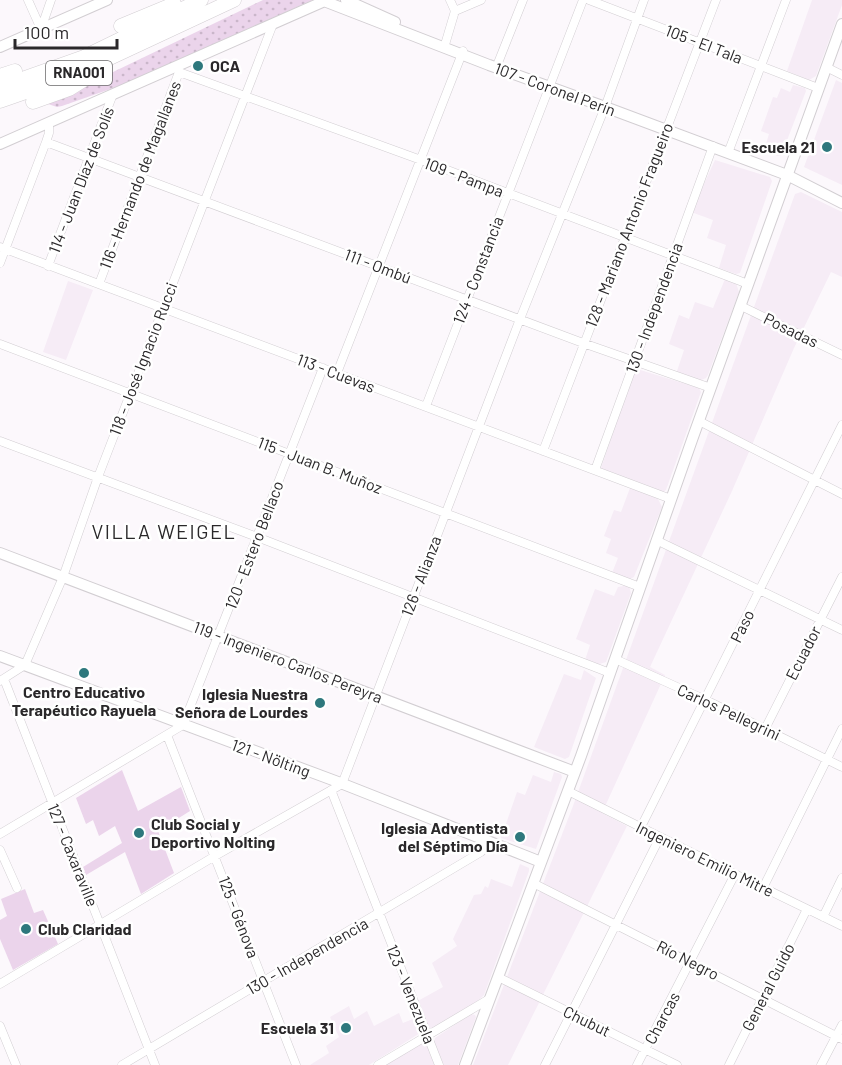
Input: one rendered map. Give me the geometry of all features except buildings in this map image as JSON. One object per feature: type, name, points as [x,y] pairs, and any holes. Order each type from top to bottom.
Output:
[{"type":"highway","points":[[122,26],[187,0]]},
{"type":"highway","name":"RNA001","points":[[0,87],[84,57],[201,0]]},
{"type":"highway","name":"RNA001","points":[[0,101],[69,77],[234,0]]},
{"type":"highway","points":[[33,102],[82,81],[148,40]]},
{"type":"highway","points":[[0,76],[15,71]]},
{"type":"street","points":[[28,0],[41,29]]},
{"type":"street","points":[[41,29],[51,0]]},
{"type":"street","points":[[0,47],[107,0]]},
{"type":"street","name":"107 - Coronel Perín","points":[[346,0],[445,45]]},
{"type":"street","points":[[445,45],[455,11],[450,0]]},
{"type":"street","points":[[455,11],[481,0]]},
{"type":"street","points":[[497,65],[523,0]]},
{"type":"street","name":"124 - Constancia","points":[[426,406],[583,0]]},
{"type":"street","name":"105 - El Tala","points":[[590,0],[818,88]]},
{"type":"street","name":"126 - Alianza","points":[[342,784],[644,0]]},
{"type":"street","name":"128 - Mariano Antonio Fragueiro","points":[[543,451],[716,0]]},
{"type":"street","points":[[729,151],[786,0]]},
{"type":"street","points":[[0,144],[113,94],[178,69],[326,1]]},
{"type":"street","name":"107 - Coronel Perín","points":[[326,1],[669,126],[729,151]]},
{"type":"street","name":"118 - José Ignacio Rucci","points":[[25,665],[63,578],[98,477],[162,308],[273,24]]},
{"type":"street","points":[[465,1065],[575,772],[842,24]]},
{"type":"street","points":[[338,373],[463,52]]},
{"type":"street","points":[[826,67],[842,75]]},
{"type":"street","name":"109 - Pampa","points":[[178,69],[244,96],[421,160],[748,284]]},
{"type":"street","name":"116 - Hernando de Magallanes","points":[[99,284],[178,69]]},
{"type":"street","name":"114 - Juan Díaz de Solís","points":[[48,266],[113,94]]},
{"type":"street","points":[[0,262],[3,248],[46,142],[49,122]]},
{"type":"street","name":"107 - Coronel Perín","points":[[669,126],[713,146],[788,172]]},
{"type":"street","name":"111 - Ombú","points":[[46,142],[88,160],[711,388]]},
{"type":"street","name":"130 - Independencia","points":[[595,470],[713,146]]},
{"type":"street","points":[[788,172],[842,196]]},
{"type":"street","points":[[788,172],[842,203]]},
{"type":"street","name":"113 - Cuevas","points":[[3,248],[671,499]]},
{"type":"street","name":"Posadas","points":[[741,306],[842,355]]},
{"type":"street","name":"115 - Juan B. Muñoz","points":[[0,344],[640,587]]},
{"type":"street","name":"120 - Estero Bellaco","points":[[183,725],[323,368]]},
{"type":"street","points":[[699,421],[842,494]]},
{"type":"street","name":"Paso","points":[[641,827],[842,425]]},
{"type":"street","points":[[0,441],[610,673]]},
{"type":"street","points":[[656,540],[842,630]]},
{"type":"street","name":"119 - Ingeniero Carlos Pereyra","points":[[0,553],[575,772]]},
{"type":"street","name":"Ecuador","points":[[765,729],[842,577]]},
{"type":"street","name":"121 - Nölting","points":[[0,656],[342,784],[541,862]]},
{"type":"street","name":"Carlos Pellegrini","points":[[615,659],[706,700],[842,767]]},
{"type":"street","points":[[2,680],[25,665]]},
{"type":"street","name":"127 - Caxaraville","points":[[2,680],[101,924],[155,1065]]},
{"type":"street","points":[[0,834],[183,725]]},
{"type":"street","points":[[763,888],[842,729]]},
{"type":"street","name":"125 - Génova","points":[[167,735],[296,1065]]},
{"type":"street","points":[[0,984],[215,856],[342,784]]},
{"type":"street","name":"123 - Venezuela","points":[[331,790],[440,1065]]},
{"type":"street","name":"Ingeniero Emilio Mitre","points":[[568,791],[842,926]]},
{"type":"street","points":[[545,1065],[660,837]]},
{"type":"street","name":"130 - Independencia","points":[[122,1065],[481,852],[489,843]]},
{"type":"street","points":[[0,850],[17,888]]},
{"type":"street","name":"Charcas","points":[[637,1065],[735,874]]},
{"type":"street","points":[[823,916],[842,878]]},
{"type":"street","name":"Río Negro","points":[[533,883],[692,961],[839,1037]]},
{"type":"street","name":"General Guido","points":[[729,1065],[807,909]]},
{"type":"street","name":"Chubut","points":[[498,977],[677,1065]]},
{"type":"street","points":[[378,1065],[489,999]]},
{"type":"street","points":[[821,1065],[839,1037],[842,1025]]},
{"type":"street","points":[[0,1026],[16,1065]]},
{"type":"shaded area","points":[[263,0],[313,0],[119,86],[62,106],[57,107],[42,102],[111,73]]},
{"type":"shaded area","points":[[812,0],[842,0],[842,5],[816,76],[809,80],[787,71]]},
{"type":"shaded area","name":"Escuela 21","points":[[836,80],[842,83],[842,185],[804,167]]},
{"type":"shaded area","points":[[793,85],[805,88],[806,91],[781,156],[770,154],[773,147],[766,144],[769,134],[761,131],[773,97],[777,98],[781,88],[790,92]]},
{"type":"shaded area","points":[[715,160],[770,177],[772,181],[740,273],[736,274],[719,268],[726,245],[707,238],[713,220],[691,212]]},
{"type":"shaded area","points":[[801,192],[842,212],[842,277],[831,272],[794,348],[732,491],[650,667],[665,675],[602,813],[627,826],[508,1065],[473,1065],[573,806],[795,194]]},
{"type":"shaded area","points":[[725,279],[736,283],[739,292],[708,375],[699,381],[676,374],[684,350],[669,344],[679,315],[689,319],[695,302],[713,308]]},
{"type":"shaded area","points":[[68,281],[93,290],[66,360],[43,352]]},
{"type":"shaded area","points":[[637,369],[699,388],[701,392],[666,490],[663,492],[601,468],[634,371]]},
{"type":"shaded area","points":[[630,488],[657,497],[662,507],[634,577],[630,579],[612,573],[618,558],[606,553],[611,539],[604,536],[614,510],[621,512]]},
{"type":"shaded area","points":[[629,585],[631,593],[606,662],[596,665],[585,660],[590,645],[576,639],[595,589],[614,596],[618,587]]},
{"type":"shaded area","points":[[584,670],[596,678],[569,757],[565,759],[534,747],[564,674],[581,680]]},
{"type":"shaded area","name":"Club Social y Deportivo Nolting","points":[[122,770],[138,811],[181,787],[190,811],[158,831],[174,873],[141,894],[125,852],[86,875],[83,867],[122,843],[115,826],[99,836],[93,820],[86,824],[76,798]]},
{"type":"shaded area","points":[[554,772],[561,774],[562,777],[536,849],[501,838],[517,792],[525,795],[533,775],[551,782]]},
{"type":"shaded area","points":[[520,864],[529,868],[529,871],[484,995],[433,1028],[427,1028],[416,1002],[443,987],[432,963],[457,946],[453,939],[474,895],[481,894],[485,886],[488,888],[491,879],[512,887]]},
{"type":"shaded area","name":"Club Claridad","points":[[25,889],[34,913],[43,910],[58,944],[13,970],[0,939],[0,920],[7,916],[1,899]]},
{"type":"shaded area","points":[[349,1006],[354,1019],[367,1011],[374,1026],[399,1013],[403,1023],[418,1017],[420,1033],[369,1065],[310,1065],[329,1053],[326,1046],[339,1037],[330,1017]]},
{"type":"shaded area","points":[[471,1014],[476,1017],[458,1065],[444,1065],[434,1042],[435,1038]]},
{"type":"shaded area","points":[[422,1043],[428,1045],[436,1065],[384,1065]]},
{"type":"place","name":"OCA","points":[[198,66]]},
{"type":"place","name":"Escuela 21","points":[[827,147]]},
{"type":"place","name":"Centro Educativo Terapéutico Rayuela","points":[[84,673]]},
{"type":"place","name":"Iglesia Nuestra Señora de Lourdes","points":[[320,703]]},
{"type":"place","name":"Club Social y Deportivo Nolting","points":[[139,833]]},
{"type":"place","name":"Iglesia Adventista del Séptimo Día","points":[[520,837]]},
{"type":"place","name":"Club Claridad","points":[[26,929]]},
{"type":"place","name":"Escuela 31","points":[[346,1028]]},
{"type":"district","name":"VILLA WEIGEL","points":[[164,532]]}]
